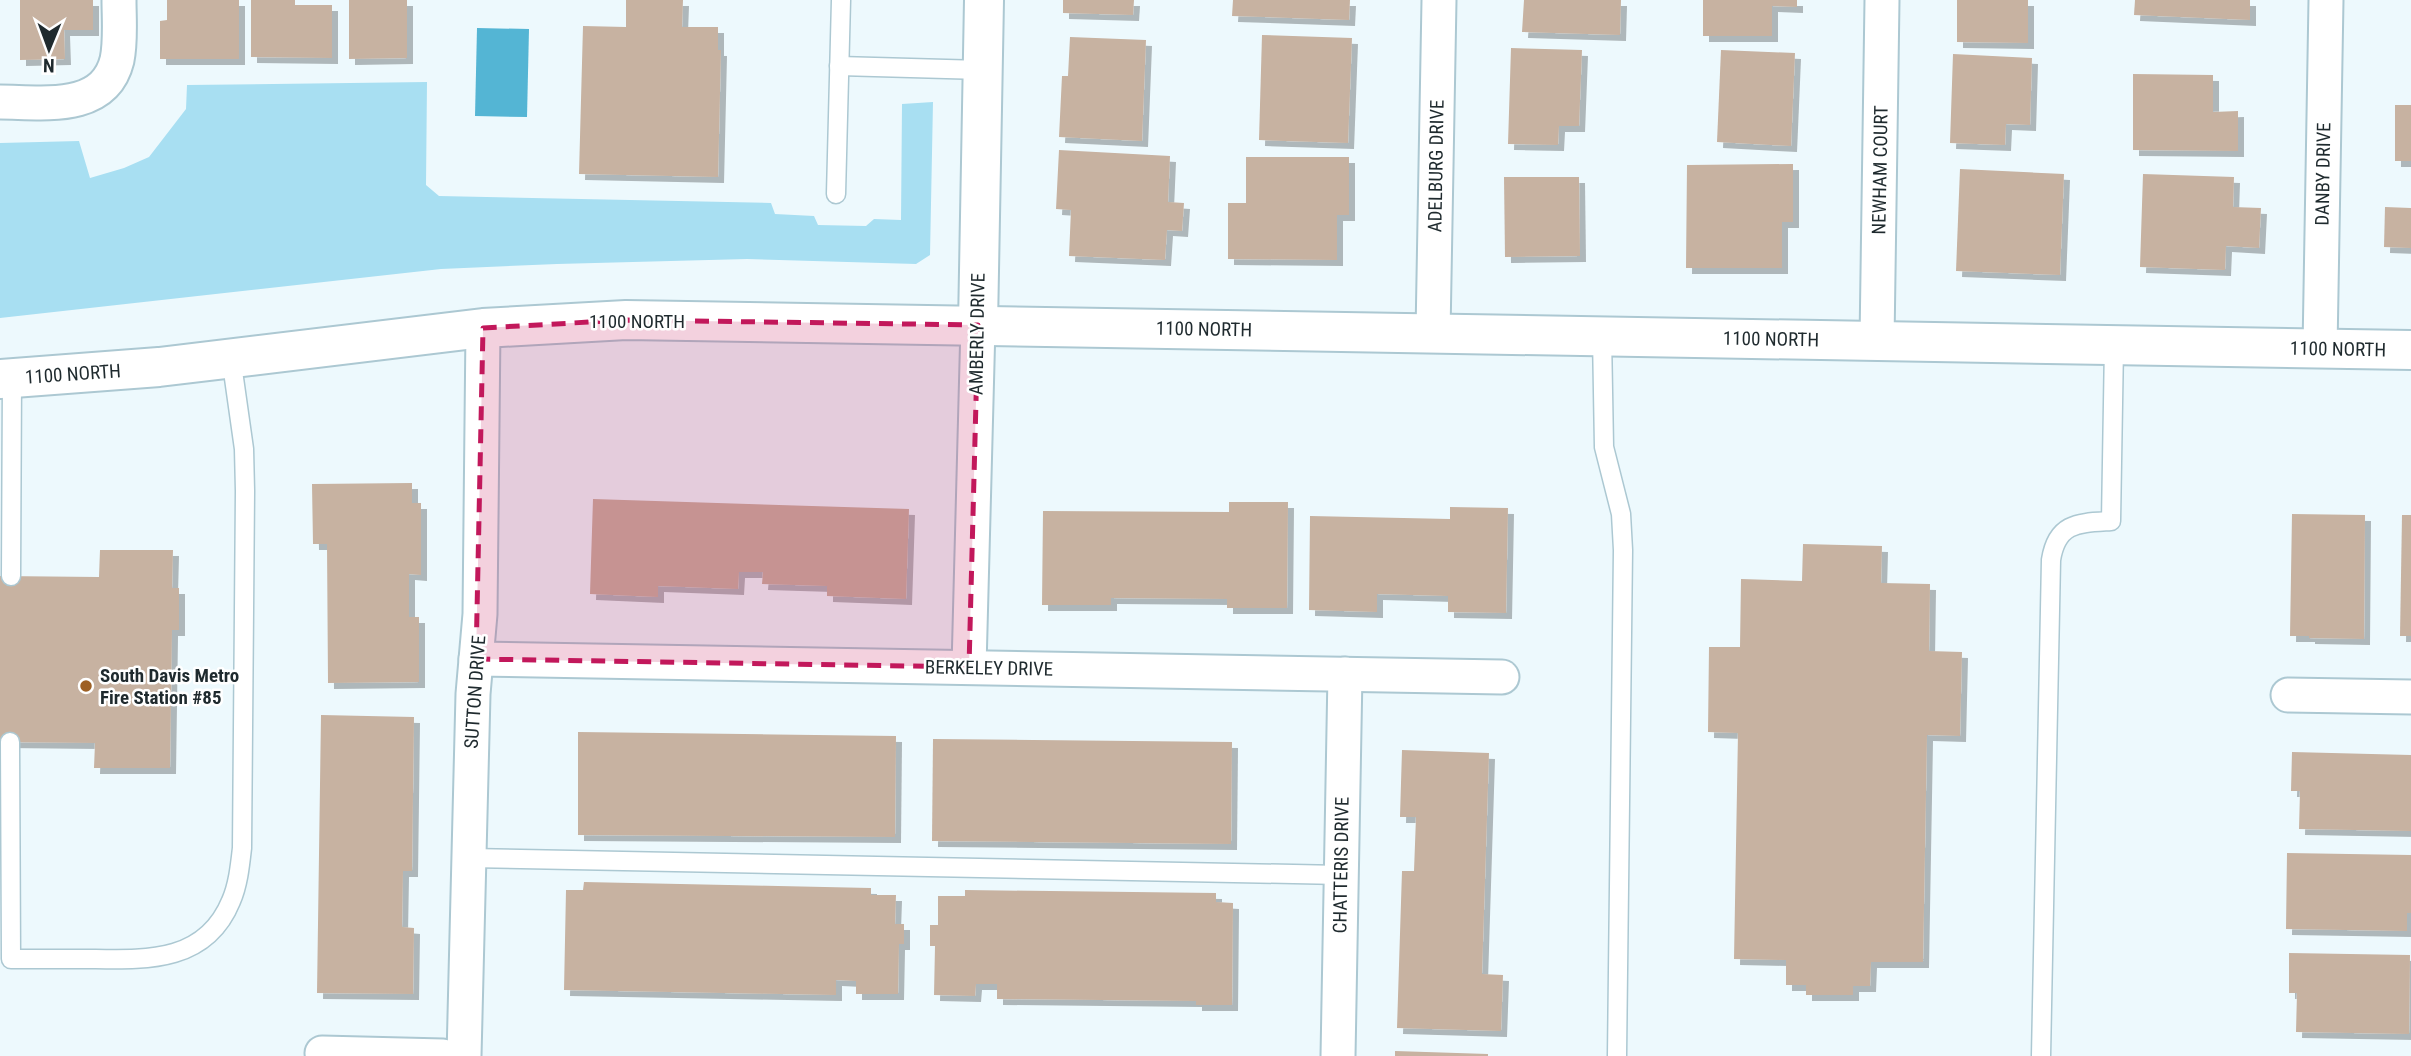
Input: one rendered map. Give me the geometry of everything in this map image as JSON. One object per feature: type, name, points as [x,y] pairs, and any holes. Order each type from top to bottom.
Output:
[{"type":"street","points":[[0,102],[69,103],[93,93],[104,84],[116,61],[119,0]]},
{"type":"street","name":"AMBERLY DRIVE","points":[[969,667],[984,0]]},
{"type":"street","name":"ADELBURG DRIVE","points":[[1433,332],[1439,0]]},
{"type":"street","name":"NEWHAM COURT","points":[[1877,341],[1882,0]]},
{"type":"street","name":"DANBY DRIVE","points":[[2320,349],[2326,0]]},
{"type":"street","name":"1100 NORTH","points":[[6,379],[159,367],[483,328],[626,320],[2411,350]]},
{"type":"street","name":"SUTTON DRIVE","points":[[464,1056],[473,694],[480,614],[483,328]]},
{"type":"street","name":"BERKELEY DRIVE","points":[[476,659],[1502,677]]},
{"type":"street","name":"CHATTERIS DRIVE","points":[[1338,1056],[1345,674]]},
{"type":"street","points":[[2288,695],[2411,697]]},
{"type":"street","points":[[322,1053],[443,1056]]},
{"type":"lane","points":[[836,194],[841,0]]},
{"type":"lane","points":[[839,66],[982,69]]},
{"type":"lane","points":[[1602,335],[1604,447],[1621,514],[1623,550],[1617,1056]]},
{"type":"lane","points":[[2041,1056],[2051,560],[2053,547],[2069,526],[2111,521],[2114,345]]},
{"type":"lane","points":[[10,742],[12,959],[138,960],[168,956],[195,945],[216,927],[231,902],[239,875],[242,849],[245,491],[244,449],[231,357]]},
{"type":"lane","points":[[6,379],[11,576]]},
{"type":"lane","points":[[469,858],[1341,875]]},
{"type":"highlighted area","points":[[626,320],[978,325],[969,667],[476,659],[483,328]]},
{"type":"shaded area","points":[[477,28],[529,29],[527,117],[475,116]]},
{"type":"shaded area","points":[[427,82],[426,185],[439,196],[771,203],[775,214],[814,216],[818,225],[866,226],[874,219],[901,220],[902,104],[933,102],[930,255],[916,264],[747,259],[441,269],[0,318],[0,143],[79,141],[90,178],[149,157],[186,109],[187,85]]},
{"type":"building","points":[[20,0],[93,0],[93,30],[64,30],[65,59],[20,60]]},
{"type":"building","points":[[167,0],[239,0],[239,59],[160,59],[160,21],[167,20]]},
{"type":"building","points":[[251,0],[295,0],[295,5],[332,5],[332,58],[251,57]]},
{"type":"building","points":[[349,0],[407,0],[407,58],[349,59]]},
{"type":"building","points":[[626,0],[683,0],[682,27],[718,27],[718,50],[721,50],[718,177],[579,174],[583,26],[626,27]]},
{"type":"building","points":[[1063,0],[1134,0],[1133,15],[1063,13]]},
{"type":"building","points":[[1233,0],[1350,0],[1349,20],[1232,16]]},
{"type":"building","points":[[1524,0],[1621,0],[1620,35],[1522,32]]},
{"type":"building","points":[[1703,0],[1797,0],[1797,7],[1772,6],[1772,36],[1703,36]]},
{"type":"building","points":[[1957,0],[2028,0],[2028,43],[1957,42]]},
{"type":"building","points":[[2135,0],[2250,0],[2250,20],[2134,15]]},
{"type":"building","points":[[1262,35],[1352,38],[1348,143],[1259,140]]},
{"type":"building","points":[[1070,37],[1146,40],[1142,141],[1059,137],[1062,76],[1068,76]]},
{"type":"building","points":[[1511,48],[1582,50],[1579,126],[1559,126],[1558,145],[1508,144]]},
{"type":"building","points":[[1721,50],[1795,53],[1791,146],[1717,142]]},
{"type":"building","points":[[1953,54],[2032,58],[2030,125],[2006,124],[2005,145],[1950,143]]},
{"type":"building","points":[[2133,74],[2213,75],[2213,112],[2238,111],[2238,151],[2133,150]]},
{"type":"building","points":[[2395,105],[2411,105],[2411,161],[2395,161]]},
{"type":"building","points":[[1059,150],[1170,156],[1168,202],[1184,203],[1182,231],[1167,230],[1165,260],[1069,256],[1071,210],[1056,209]]},
{"type":"building","points":[[1246,157],[1349,157],[1349,215],[1337,215],[1337,260],[1228,259],[1228,203],[1246,203]]},
{"type":"building","points":[[1793,164],[1793,222],[1782,222],[1782,268],[1686,268],[1687,165]]},
{"type":"building","points":[[1960,169],[2064,174],[2060,275],[1956,271]]},
{"type":"building","points":[[2143,174],[2234,177],[2233,207],[2261,208],[2259,248],[2226,246],[2225,270],[2140,267]]},
{"type":"building","points":[[1504,177],[1579,177],[1580,256],[1505,257]]},
{"type":"building","points":[[2385,207],[2411,208],[2411,248],[2384,247]]},
{"type":"building","points":[[412,483],[412,503],[421,503],[421,575],[409,574],[409,617],[419,617],[419,682],[328,683],[327,544],[313,544],[312,484]]},
{"type":"building","points":[[593,499],[909,509],[906,599],[827,596],[827,586],[762,584],[763,572],[739,572],[738,589],[658,586],[658,597],[590,594]]},
{"type":"building","points":[[1229,502],[1288,502],[1287,608],[1227,608],[1227,599],[1111,598],[1111,605],[1042,605],[1043,511],[1229,512]]},
{"type":"building","points":[[1450,507],[1508,508],[1506,613],[1448,612],[1448,596],[1377,594],[1377,612],[1309,610],[1310,516],[1450,519]]},
{"type":"building","points":[[2292,514],[2365,515],[2364,639],[2290,636]]},
{"type":"building","points":[[2402,515],[2411,515],[2411,636],[2400,636]]},
{"type":"building","points":[[1803,544],[1882,546],[1881,583],[1930,584],[1929,651],[1962,652],[1960,736],[1927,735],[1923,962],[1871,962],[1870,986],[1853,986],[1853,995],[1806,995],[1806,985],[1786,985],[1786,960],[1734,959],[1738,733],[1708,732],[1709,647],[1740,647],[1741,579],[1802,581]]},
{"type":"building","name":"South Davis Metro Fire Station #85","points":[[100,550],[173,550],[172,588],[179,588],[179,630],[172,630],[170,768],[94,768],[95,743],[0,742],[0,576],[99,577]]},
{"type":"building","points":[[321,715],[414,717],[412,871],[403,871],[402,927],[414,928],[413,994],[317,993]]},
{"type":"building","points":[[578,732],[896,736],[895,837],[578,835]]},
{"type":"building","points":[[933,739],[1232,742],[1231,844],[932,841]]},
{"type":"building","points":[[1402,750],[1489,753],[1482,974],[1503,975],[1501,1031],[1397,1028],[1402,871],[1414,871],[1416,817],[1400,817]]},
{"type":"building","points":[[2292,752],[2411,755],[2411,831],[2299,829],[2300,791],[2291,791]]},
{"type":"building","points":[[2287,853],[2411,855],[2411,913],[2407,913],[2407,931],[2286,929]]},
{"type":"building","points":[[584,882],[871,888],[871,895],[896,895],[895,924],[904,924],[904,944],[899,944],[898,994],[856,994],[856,981],[836,980],[836,995],[564,990],[566,890],[583,890]]},
{"type":"building","points":[[965,890],[1216,893],[1216,902],[1233,903],[1232,1005],[1196,1005],[1196,1001],[997,999],[997,984],[976,984],[975,996],[934,995],[935,946],[930,946],[930,925],[938,925],[938,896],[965,896]]},
{"type":"building","points":[[2289,953],[2410,955],[2409,1034],[2296,1032],[2297,993],[2289,993]]},
{"type":"building","points":[[1395,1051],[1488,1054],[1488,1056],[1395,1056]]},
{"type":"place","name":"South Davis Metro Fire Station #85","points":[[86,686]]}]
